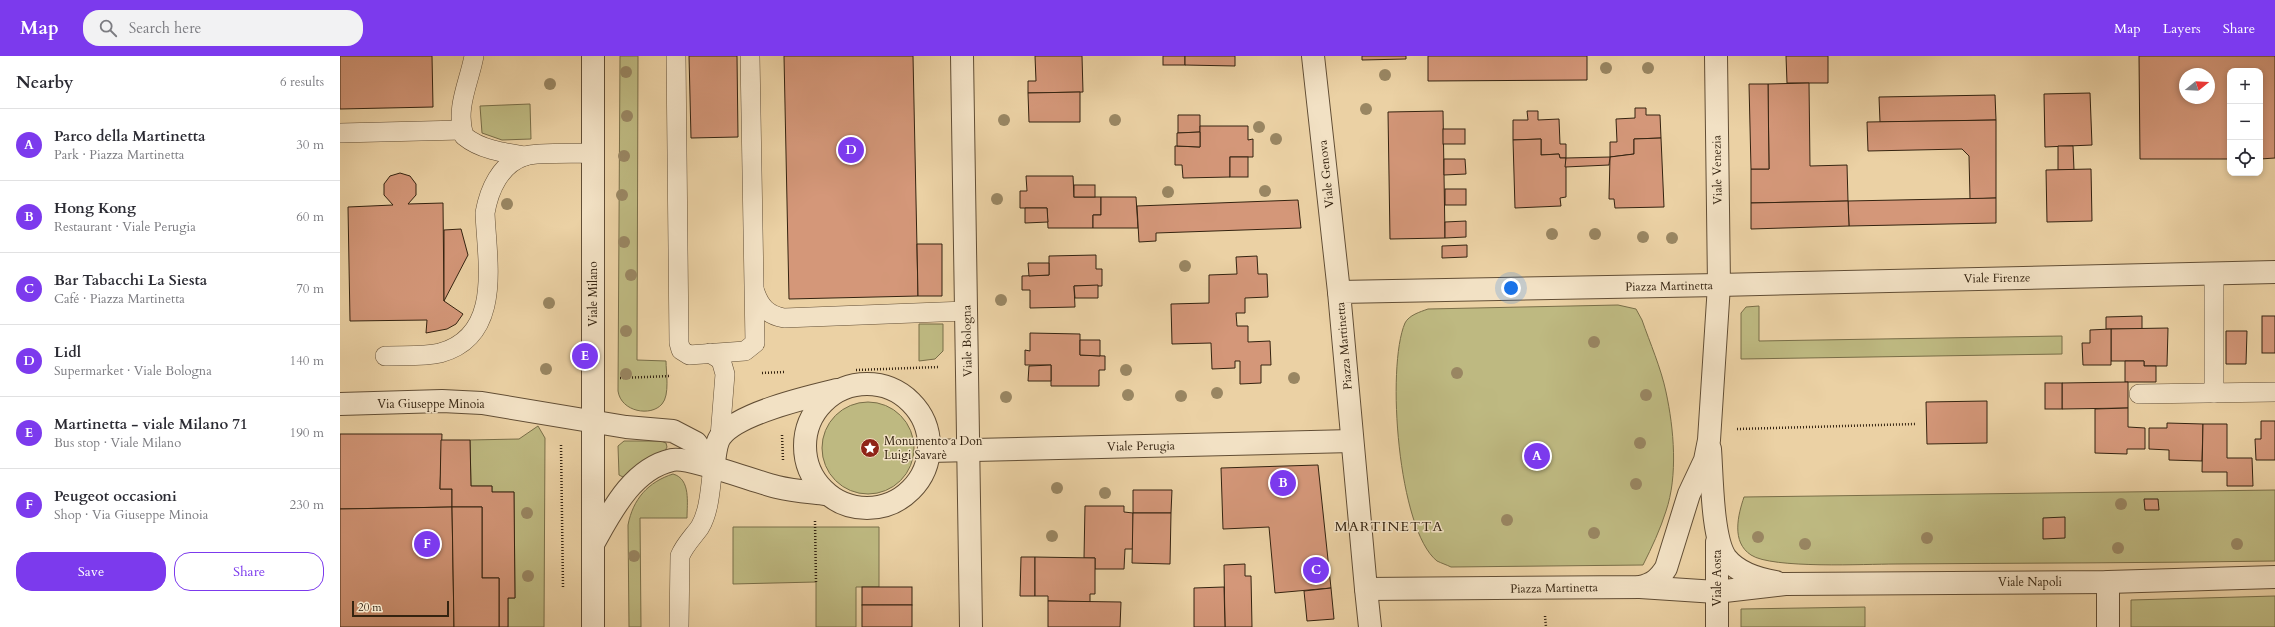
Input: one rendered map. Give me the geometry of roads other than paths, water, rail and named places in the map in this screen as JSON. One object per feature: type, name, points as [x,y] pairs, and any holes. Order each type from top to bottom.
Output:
[{"type":"street","name":"Viale Milano","points":[[592,56],[593,627]]},
{"type":"street","name":"Viale Bologna","points":[[962,56],[971,627]]},
{"type":"street","name":"Viale Genova","points":[[1313,56],[1339,292]]},
{"type":"street","name":"Viale Venezia","points":[[1716,56],[1719,284]]},
{"type":"street","name":"Viale Firenze","points":[[1719,284],[2275,272]]},
{"type":"street","name":"Piazza Martinetta","points":[[1640,587],[1650,584],[1660,578],[1666,568],[1689,494],[1705,460],[1709,435],[1719,284],[1339,292],[1366,589],[1640,587],[1716,592]]},
{"type":"street","points":[[593,544],[621,498],[650,469],[671,460],[680,458],[713,468],[779,488],[820,493],[844,505],[865,509],[886,506],[905,497],[919,482],[928,462],[930,451],[924,422],[913,405],[898,392],[879,384],[859,384],[804,398],[767,410],[732,425],[720,437],[713,468]]},
{"type":"street","points":[[820,493],[812,478],[805,458],[805,437],[811,417],[823,401],[840,390]]},
{"type":"street","name":"Via Giuseppe Minoia","points":[[340,404],[442,401],[482,402],[593,422],[679,433],[696,443],[713,468]]},
{"type":"street","name":"Piazza Martinetta","points":[[1709,435],[1717,528]]},
{"type":"street","name":"Viale Perugia","points":[[930,451],[1352,441]]},
{"type":"street","name":"Viale Napoli","points":[[1717,528],[1722,550],[1736,568],[1764,580],[1784,584]]},
{"type":"street","name":"Viale Aosta","points":[[1717,528],[1717,627]]},
{"type":"street","name":"Viale Napoli","points":[[1716,592],[1784,584],[2108,582],[2275,577]]},
{"type":"street","points":[[2108,582],[2108,627]]},
{"type":"street","points":[[1366,589],[1370,627]]},
{"type":"lane","points":[[474,56],[462,99],[461,114],[464,136],[471,141],[503,152],[525,156],[593,153]]},
{"type":"lane","points":[[676,56],[679,343],[681,350],[690,355],[745,351],[754,345],[756,338],[750,56]]},
{"type":"lane","points":[[340,133],[462,130]]},
{"type":"lane","points":[[385,356],[439,353],[464,342],[474,331],[487,303],[487,200],[492,186],[500,174],[510,164],[525,156]]},
{"type":"lane","points":[[2214,274],[2214,393]]},
{"type":"lane","points":[[755,289],[762,307],[776,317],[784,318],[966,311]]},
{"type":"lane","points":[[710,354],[722,360],[725,374],[720,437]]},
{"type":"lane","points":[[2139,394],[2275,392]]},
{"type":"lane","points":[[679,627],[680,556],[704,519],[708,504],[713,468]]},
{"type":"place","name":"Lidl","points":[[851,150]]},
{"type":"place","name":"Martinetta - viale Milano 71","points":[[585,356]]},
{"type":"place","name":"Monumento a Don Luigi Savarè","points":[[870,448]]},
{"type":"place","name":"Parco della Martinetta","points":[[1537,456]]},
{"type":"place","name":"Hong Kong","points":[[1283,483]]},
{"type":"place","name":"Peugeot occasioni","points":[[427,544]]},
{"type":"place","name":"Bar Tabacchi La Siesta","points":[[1316,570]]},
{"type":"district","name":"MARTINETTA","points":[[1389,526]]}]
